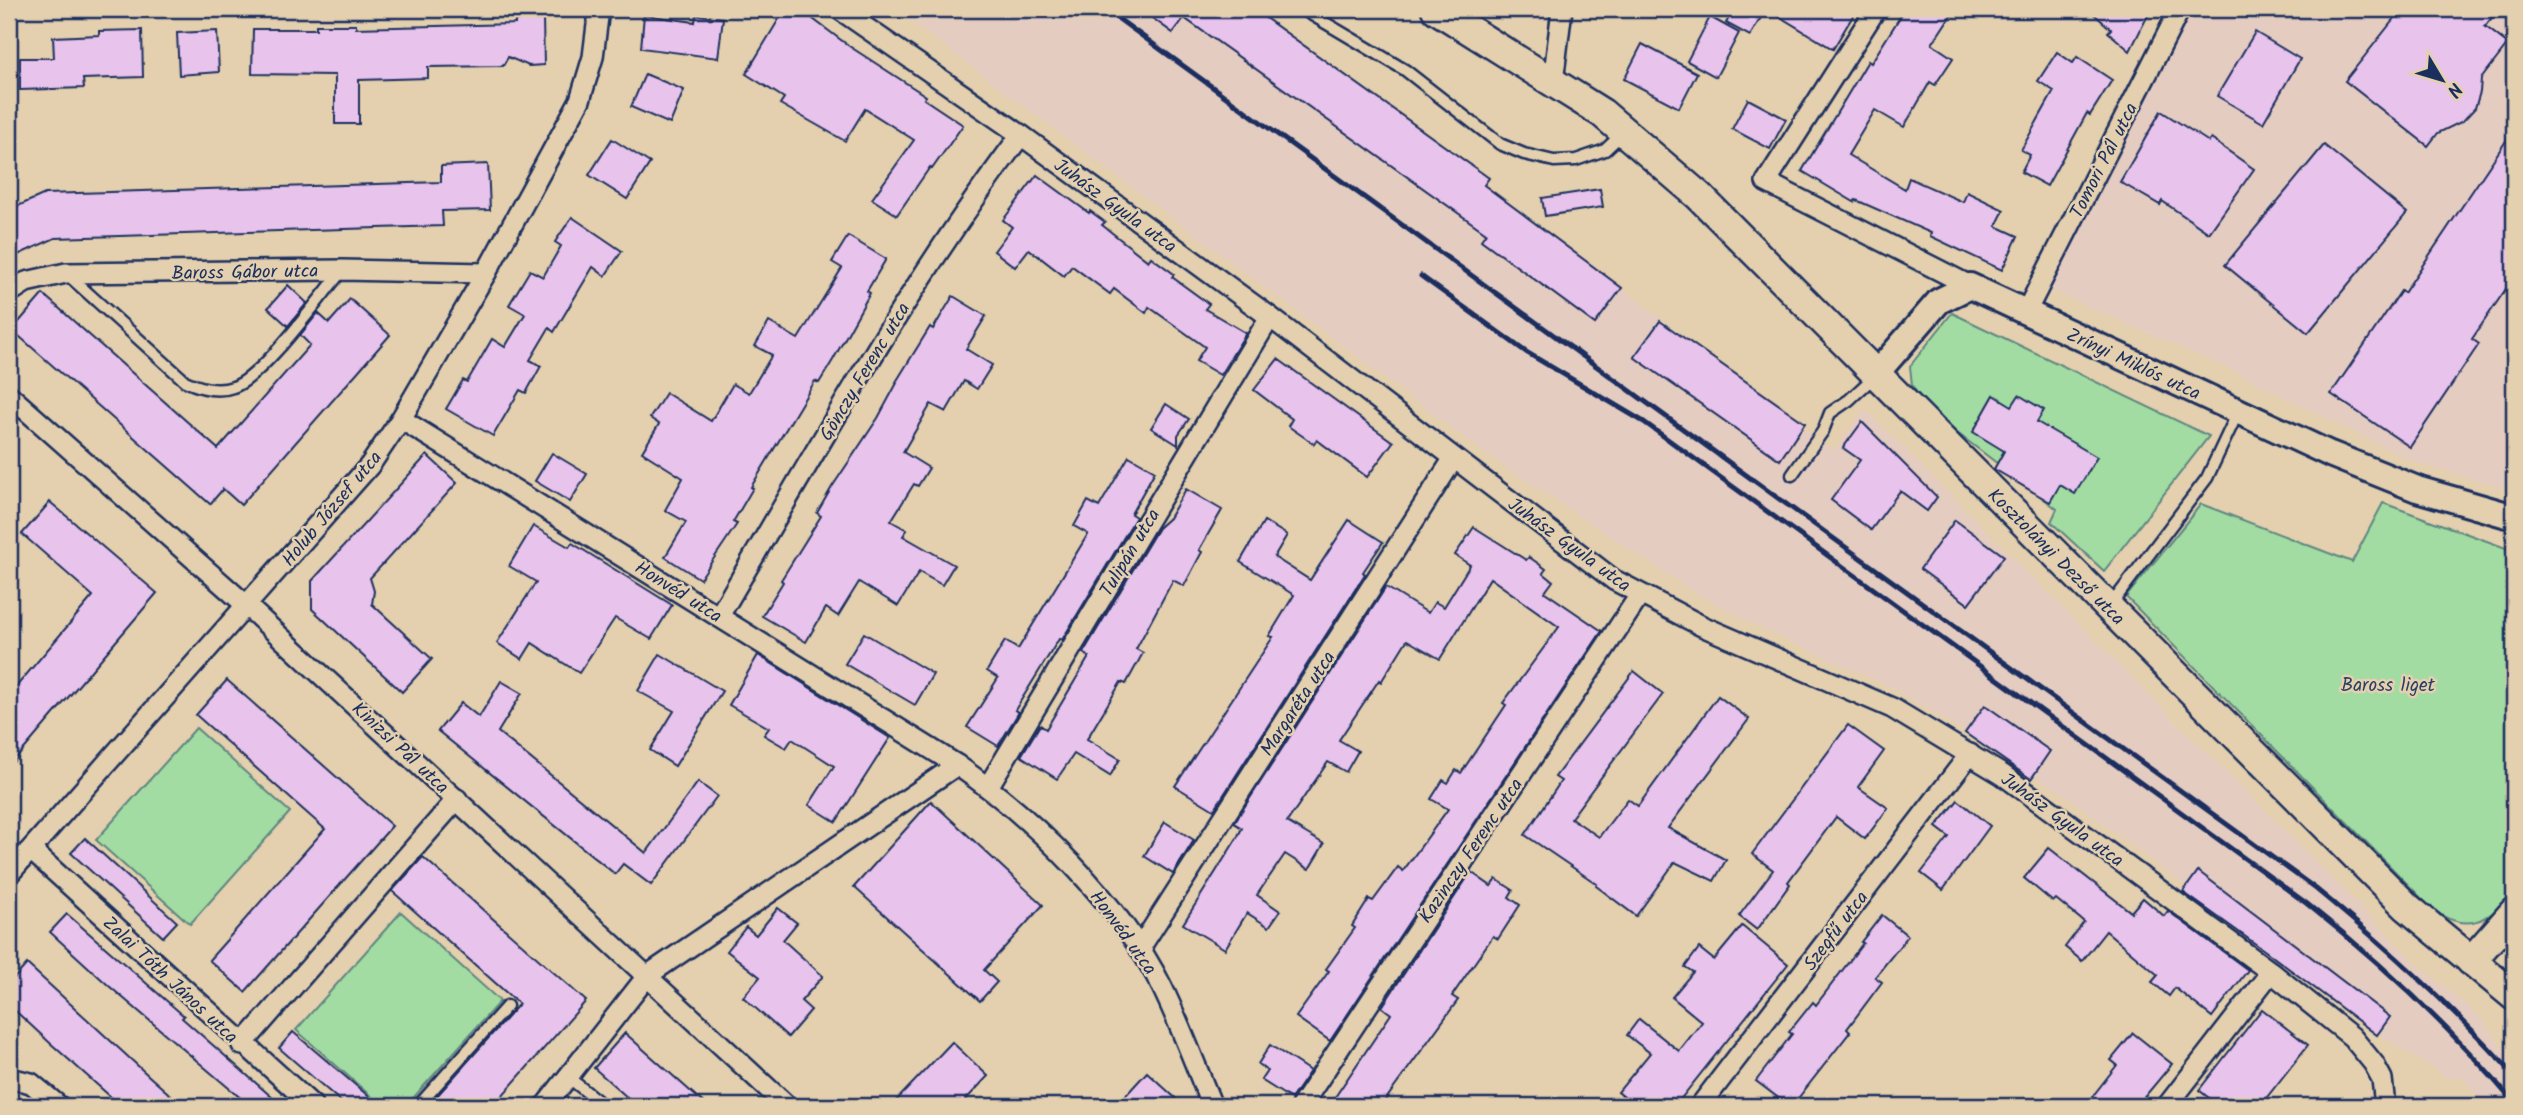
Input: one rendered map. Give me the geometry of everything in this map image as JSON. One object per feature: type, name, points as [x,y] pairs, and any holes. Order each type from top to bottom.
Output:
[{"type":"main road","points":[[1436,9],[1553,82]]},
{"type":"main road","name":"Kosztolányi Dezső utca","points":[[1553,82],[1602,113],[1699,196],[2362,863],[2407,907],[2514,996]]},
{"type":"main road","points":[[2470,961],[2514,912]]},
{"type":"street","name":"Holub József utca","points":[[9,874],[359,480],[401,419],[486,273],[580,100],[593,57],[598,9]]},
{"type":"street","name":"Juhász Gyula utca","points":[[839,9],[1020,135],[1270,317],[1614,580],[1702,626],[1892,708],[2003,775],[2271,972],[2352,1037],[2365,1051],[2382,1079],[2385,1106]]},
{"type":"street","points":[[1553,82],[1562,9]]},
{"type":"street","name":"Zrínyi Miklós utca","points":[[1876,9],[1766,181],[1970,286],[2330,454],[2417,489],[2514,517]]},
{"type":"street","name":"Tomori Pál utca","points":[[2026,312],[2180,9]]},
{"type":"street","name":"Gönczy Ferenc utca","points":[[719,616],[875,351],[922,277],[1020,135]]},
{"type":"street","name":"Baross Gábor utca","points":[[9,293],[26,282],[66,273],[342,270],[486,273]]},
{"type":"street","points":[[1875,375],[1939,302],[1970,286]]},
{"type":"street","name":"Tulipán utca","points":[[988,787],[1270,317]]},
{"type":"street","name":"Kinizsi Pál utca","points":[[9,395],[247,606],[788,1106]]},
{"type":"street","name":"Honvéd utca","points":[[401,419],[957,765],[1040,831],[1076,869],[1140,948],[1162,987],[1212,1106]]},
{"type":"street","name":"Margaréta utca","points":[[1140,948],[1454,458]]},
{"type":"street","name":"Kazinczy Ferenc utca","points":[[1301,1106],[1640,595]]},
{"type":"street","name":"Szegfű utca","points":[[1700,1106],[1970,754]]},
{"type":"street","points":[[545,1106],[648,975],[957,765]]},
{"type":"street","points":[[242,1045],[457,799]]},
{"type":"street","name":"Zalai Tóth János utca","points":[[31,850],[242,1045],[313,1106]]},
{"type":"street","points":[[2167,1106],[2271,972]]},
{"type":"street","points":[[9,1079],[31,1083],[59,1106]]},
{"type":"lane","points":[[1302,9],[1405,70],[1500,144],[1524,154],[1554,161],[1576,160],[1605,150],[1624,132]]},
{"type":"lane","points":[[66,273],[185,381],[200,388],[215,389],[232,388],[259,370],[342,270]]},
{"type":"lane","points":[[1792,475],[1823,431],[1830,413],[1849,400],[1875,375]]},
{"type":"lane","points":[[2109,608],[2207,478],[2238,411]]},
{"type":"lane","points":[[418,1106],[507,1006]]},
{"type":"lane","points":[[568,1077],[604,1106]]},
{"type":"shaded area","points":[[895,9],[1241,9],[1509,202],[1834,451],[1865,409],[2416,963],[2480,1017],[2514,1063],[2514,1106],[2487,1106],[2460,1076],[2447,1078],[2383,1037],[2063,793],[1893,688],[1756,626],[1691,590],[1486,454]]},
{"type":"shaded area","points":[[2181,9],[2514,9],[2514,491],[2413,462],[2231,370],[2051,290]]},
{"type":"green space","points":[[1952,313],[2209,436],[2104,571],[2051,522],[2057,509],[1935,416],[1924,405],[1912,385],[1910,366]]},
{"type":"green space","name":"Baross liget","points":[[2383,503],[2514,551],[2514,892],[2495,911],[2476,921],[2454,921],[2431,908],[2126,597],[2201,504],[2352,562]]},
{"type":"green space","points":[[196,728],[290,812],[190,924],[96,840]]},
{"type":"green space","points":[[401,912],[500,1001],[406,1106],[382,1106],[296,1030]]},
{"type":"building","points":[[785,9],[805,9],[815,16],[813,19],[849,46],[926,96],[924,99],[963,125],[897,215],[872,199],[914,140],[865,109],[845,141],[780,104],[784,98],[746,74]]},
{"type":"building","points":[[1140,9],[1253,9],[1489,178],[1484,185],[1622,288],[1595,324],[1481,240],[1486,233],[1184,18],[1173,33]]},
{"type":"building","points":[[1734,9],[1766,9],[1750,36],[1726,23]]},
{"type":"building","points":[[1767,9],[1857,9],[1833,49]]},
{"type":"building","points":[[1905,9],[1955,9],[1932,44],[1953,58],[1935,85],[1930,82],[1904,127],[1875,110],[1848,155],[1905,189],[1909,178],[1963,202],[1967,192],[2004,210],[1996,226],[2018,236],[2002,270],[1930,236],[1931,233],[1856,200],[1854,202],[1802,171],[1868,61],[1871,63]]},
{"type":"building","points":[[2088,9],[2151,9],[2130,51],[2108,32],[2111,29]]},
{"type":"building","points":[[2402,9],[2499,9],[2485,26],[2508,44],[2481,79],[2475,108],[2463,121],[2438,133],[2428,146],[2345,81]]},
{"type":"building","points":[[644,15],[695,22],[696,15],[723,18],[718,58],[641,48]]},
{"type":"building","points":[[1710,17],[1739,33],[1716,77],[1687,61]]},
{"type":"building","points":[[543,19],[544,65],[529,66],[508,57],[503,66],[428,67],[428,78],[359,80],[359,124],[335,124],[335,75],[252,74],[253,29],[316,29],[316,25],[356,25],[356,28],[515,24],[515,20]]},
{"type":"building","points":[[142,30],[143,77],[83,79],[84,88],[20,90],[20,58],[54,58],[53,37],[99,35],[99,31]]},
{"type":"building","points":[[217,31],[219,72],[179,75],[177,33]]},
{"type":"building","points":[[2255,32],[2300,59],[2263,123],[2217,96]]},
{"type":"building","points":[[1642,44],[1697,73],[1679,108],[1624,79]]},
{"type":"building","points":[[2057,52],[2073,63],[2077,57],[2112,80],[2090,115],[2087,113],[2047,186],[2021,172],[2030,155],[2021,150],[2054,91],[2038,81]]},
{"type":"building","points":[[645,74],[684,90],[670,124],[631,107]]},
{"type":"building","points":[[1748,99],[1786,119],[1770,149],[1732,129]]},
{"type":"building","points":[[2161,111],[2209,142],[2211,139],[2254,169],[2209,233],[2162,201],[2160,205],[2120,182]]},
{"type":"building","points":[[2514,129],[2514,277],[2472,339],[2479,344],[2410,447],[2331,394],[2401,291],[2404,293]]},
{"type":"building","points":[[612,139],[650,163],[627,199],[589,175]]},
{"type":"building","points":[[2324,145],[2407,213],[2308,333],[2225,265]]},
{"type":"building","points":[[488,164],[490,210],[442,211],[443,226],[55,238],[9,259],[9,210],[45,194],[441,182],[441,166]]},
{"type":"building","points":[[1037,175],[1105,222],[1102,225],[1148,261],[1151,257],[1174,274],[1172,277],[1209,304],[1205,309],[1246,333],[1220,375],[1196,361],[1205,347],[1149,307],[1146,313],[1114,289],[1110,294],[1072,266],[1064,276],[1029,249],[1015,267],[994,251],[1012,227],[1003,220]]},
{"type":"building","points":[[1600,189],[1603,207],[1545,216],[1542,198]]},
{"type":"building","points":[[572,217],[622,251],[605,276],[593,267],[554,332],[549,328],[530,360],[541,366],[526,393],[520,390],[493,436],[446,409],[463,380],[467,382],[492,339],[505,347],[525,314],[509,305],[530,270],[543,277],[561,246],[555,242]]},
{"type":"building","points":[[848,236],[886,259],[833,360],[819,383],[815,381],[751,487],[753,488],[733,522],[737,524],[700,579],[665,557],[686,522],[665,510],[683,478],[642,452],[659,424],[650,418],[666,393],[711,421],[733,384],[749,393],[772,355],[755,346],[769,322],[798,339],[842,268],[832,262]]},
{"type":"building","points":[[288,285],[307,303],[288,326],[268,308]]},
{"type":"building","points":[[43,294],[218,449],[310,345],[300,335],[318,313],[329,323],[350,299],[390,335],[241,505],[223,489],[210,504],[12,330]]},
{"type":"building","points":[[953,296],[986,316],[966,349],[992,365],[977,389],[964,381],[946,412],[931,404],[903,452],[929,468],[918,486],[914,484],[891,521],[907,530],[903,536],[954,565],[942,585],[919,572],[898,606],[859,582],[838,616],[826,608],[806,642],[762,616],[821,516],[817,513],[832,487],[878,418],[896,382],[930,327],[933,329]]},
{"type":"building","points":[[1660,321],[1805,423],[1780,460],[1634,357]]},
{"type":"building","points":[[1278,359],[1393,442],[1367,477],[1317,440],[1314,444],[1288,426],[1292,419],[1254,390]]},
{"type":"building","points":[[1994,395],[2012,406],[2019,395],[2044,410],[2037,422],[2097,457],[2075,494],[2060,485],[2050,502],[1994,469],[2004,451],[1973,432]]},
{"type":"building","points":[[1166,404],[1189,419],[1178,435],[1178,445],[1151,428]]},
{"type":"building","points":[[1862,422],[1937,497],[1927,511],[1900,491],[1871,530],[1831,500],[1860,460],[1843,448]]},
{"type":"building","points":[[552,453],[587,474],[570,502],[535,481]]},
{"type":"building","points":[[427,455],[457,483],[370,578],[374,591],[372,604],[432,659],[402,692],[312,609],[312,581]]},
{"type":"building","points":[[1129,456],[1155,471],[1131,514],[1136,517],[1062,640],[1059,639],[1015,710],[1019,712],[998,746],[967,727],[998,678],[987,671],[1005,641],[1018,649],[1088,534],[1074,526],[1088,501],[1099,507]]},
{"type":"building","points":[[1186,489],[1222,510],[1199,550],[1202,552],[1184,586],[1173,580],[1136,649],[1143,653],[1126,684],[1121,682],[1087,739],[1120,759],[1110,776],[1074,754],[1057,779],[1021,756],[1040,725],[1046,729],[1089,657],[1083,653],[1158,528],[1169,518]]},
{"type":"building","points":[[50,502],[157,593],[9,767],[9,695],[93,596],[22,534]]},
{"type":"building","points":[[1349,520],[1383,542],[1214,810],[1175,786],[1273,637],[1269,636],[1294,595],[1240,562],[1264,521],[1287,535],[1274,557],[1310,580]]},
{"type":"building","points":[[1955,520],[2004,556],[1968,604],[1920,569]]},
{"type":"building","points":[[533,526],[569,547],[572,543],[672,605],[651,639],[615,618],[579,673],[532,643],[522,659],[497,643],[536,582],[509,566]]},
{"type":"building","points":[[1474,527],[1526,560],[1529,557],[1546,569],[1543,573],[1553,581],[1545,592],[1602,631],[1330,1041],[1296,1017],[1329,971],[1326,969],[1355,928],[1352,926],[1369,899],[1373,901],[1398,867],[1403,871],[1448,809],[1431,799],[1443,780],[1448,783],[1456,770],[1461,773],[1506,705],[1503,703],[1559,627],[1490,578],[1440,659],[1407,640],[1381,682],[1379,680],[1339,740],[1358,751],[1346,772],[1328,762],[1287,822],[1324,844],[1309,869],[1285,854],[1257,895],[1280,911],[1269,927],[1247,913],[1225,949],[1183,924],[1237,838],[1242,828],[1234,823],[1386,587],[1428,613],[1435,602],[1444,607],[1470,565],[1455,555]]},
{"type":"building","points":[[864,633],[933,674],[915,705],[845,664]]},
{"type":"building","points":[[660,654],[722,691],[675,766],[650,750],[674,711],[638,691]]},
{"type":"building","points":[[758,655],[890,738],[836,822],[809,805],[834,766],[792,739],[786,748],[764,735],[769,728],[729,705]]},
{"type":"building","points":[[1634,671],[1663,694],[1571,818],[1599,837],[1628,799],[1638,806],[1718,696],[1749,719],[1668,828],[1726,860],[1714,881],[1675,862],[1636,916],[1596,886],[1597,884],[1525,835],[1561,781],[1555,777]]},
{"type":"building","points":[[227,680],[392,826],[245,992],[209,960],[325,829],[196,715]]},
{"type":"building","points":[[501,681],[522,693],[498,732],[646,853],[698,782],[717,796],[651,885],[623,864],[615,874],[438,731],[461,703],[479,717]]},
{"type":"building","points":[[1985,705],[2050,751],[2031,779],[1965,733]]},
{"type":"building","points":[[1848,725],[1884,751],[1858,787],[1888,808],[1865,839],[1836,817],[1757,930],[1739,916],[1773,870],[1752,854]]},
{"type":"building","points":[[1958,800],[1990,826],[1943,890],[1921,873],[1949,837],[1936,827]]},
{"type":"building","points":[[931,801],[1043,905],[984,970],[997,982],[980,1001],[854,887]]},
{"type":"building","points":[[1165,822],[1194,840],[1173,874],[1144,856]]},
{"type":"building","points":[[85,838],[177,922],[163,937],[71,853]]},
{"type":"building","points":[[2049,848],[2131,912],[2143,898],[2164,916],[2168,911],[2248,970],[2212,1017],[2175,988],[2169,996],[2152,982],[2158,975],[2106,931],[2082,961],[2065,947],[2084,922],[2056,899],[2053,902],[2024,878]]},
{"type":"building","points":[[423,857],[586,1001],[493,1106],[428,1106],[519,1004],[392,891]]},
{"type":"building","points":[[2198,871],[2390,1017],[2377,1035],[2183,892]]},
{"type":"building","points":[[1471,872],[1491,886],[1496,879],[1513,890],[1509,897],[1520,905],[1498,939],[1493,936],[1452,996],[1458,1000],[1381,1106],[1329,1106],[1391,1014],[1382,1007]]},
{"type":"building","points":[[778,908],[797,923],[783,940],[823,976],[801,1001],[811,1010],[788,1037],[743,997],[760,977],[727,951],[746,927],[756,935]]},
{"type":"building","points":[[67,914],[282,1106],[250,1106],[109,986],[50,932]]},
{"type":"building","points":[[1882,915],[1908,936],[1875,977],[1882,982],[1847,1029],[1850,1032],[1792,1106],[1789,1106],[1756,1081],[1792,1034],[1789,1032],[1813,1002],[1816,1005]]},
{"type":"building","points":[[1742,926],[1788,964],[1675,1106],[1635,1106],[1618,1092],[1650,1053],[1627,1035],[1639,1019],[1679,1051],[1702,1022],[1672,997],[1693,972],[1685,967],[1699,948],[1714,960]]},
{"type":"building","points":[[27,964],[183,1106],[121,1106],[49,1042],[9,1005],[9,984]]},
{"type":"building","points":[[2262,1009],[2308,1045],[2260,1106],[2219,1106],[2199,1090]]},
{"type":"building","points":[[293,1032],[380,1106],[346,1106],[279,1048]]},
{"type":"building","points":[[625,1033],[707,1106],[637,1106],[594,1068]]},
{"type":"building","points":[[2133,1033],[2172,1064],[2137,1106],[2085,1106],[2117,1065],[2111,1060]]},
{"type":"building","points":[[952,1042],[988,1076],[960,1106],[891,1106]]},
{"type":"building","points":[[1270,1045],[1310,1071],[1291,1099],[1261,1080],[1267,1071],[1258,1064]]},
{"type":"building","points":[[1147,1072],[1184,1106],[1116,1106]]},
{"type":"railway","points":[[1105,9],[2316,889],[2419,978],[2514,1075]]},
{"type":"railway","points":[[1421,276],[1526,352],[1644,422],[2306,903],[2362,949],[2415,998],[2466,1049],[2514,1103]]}]
